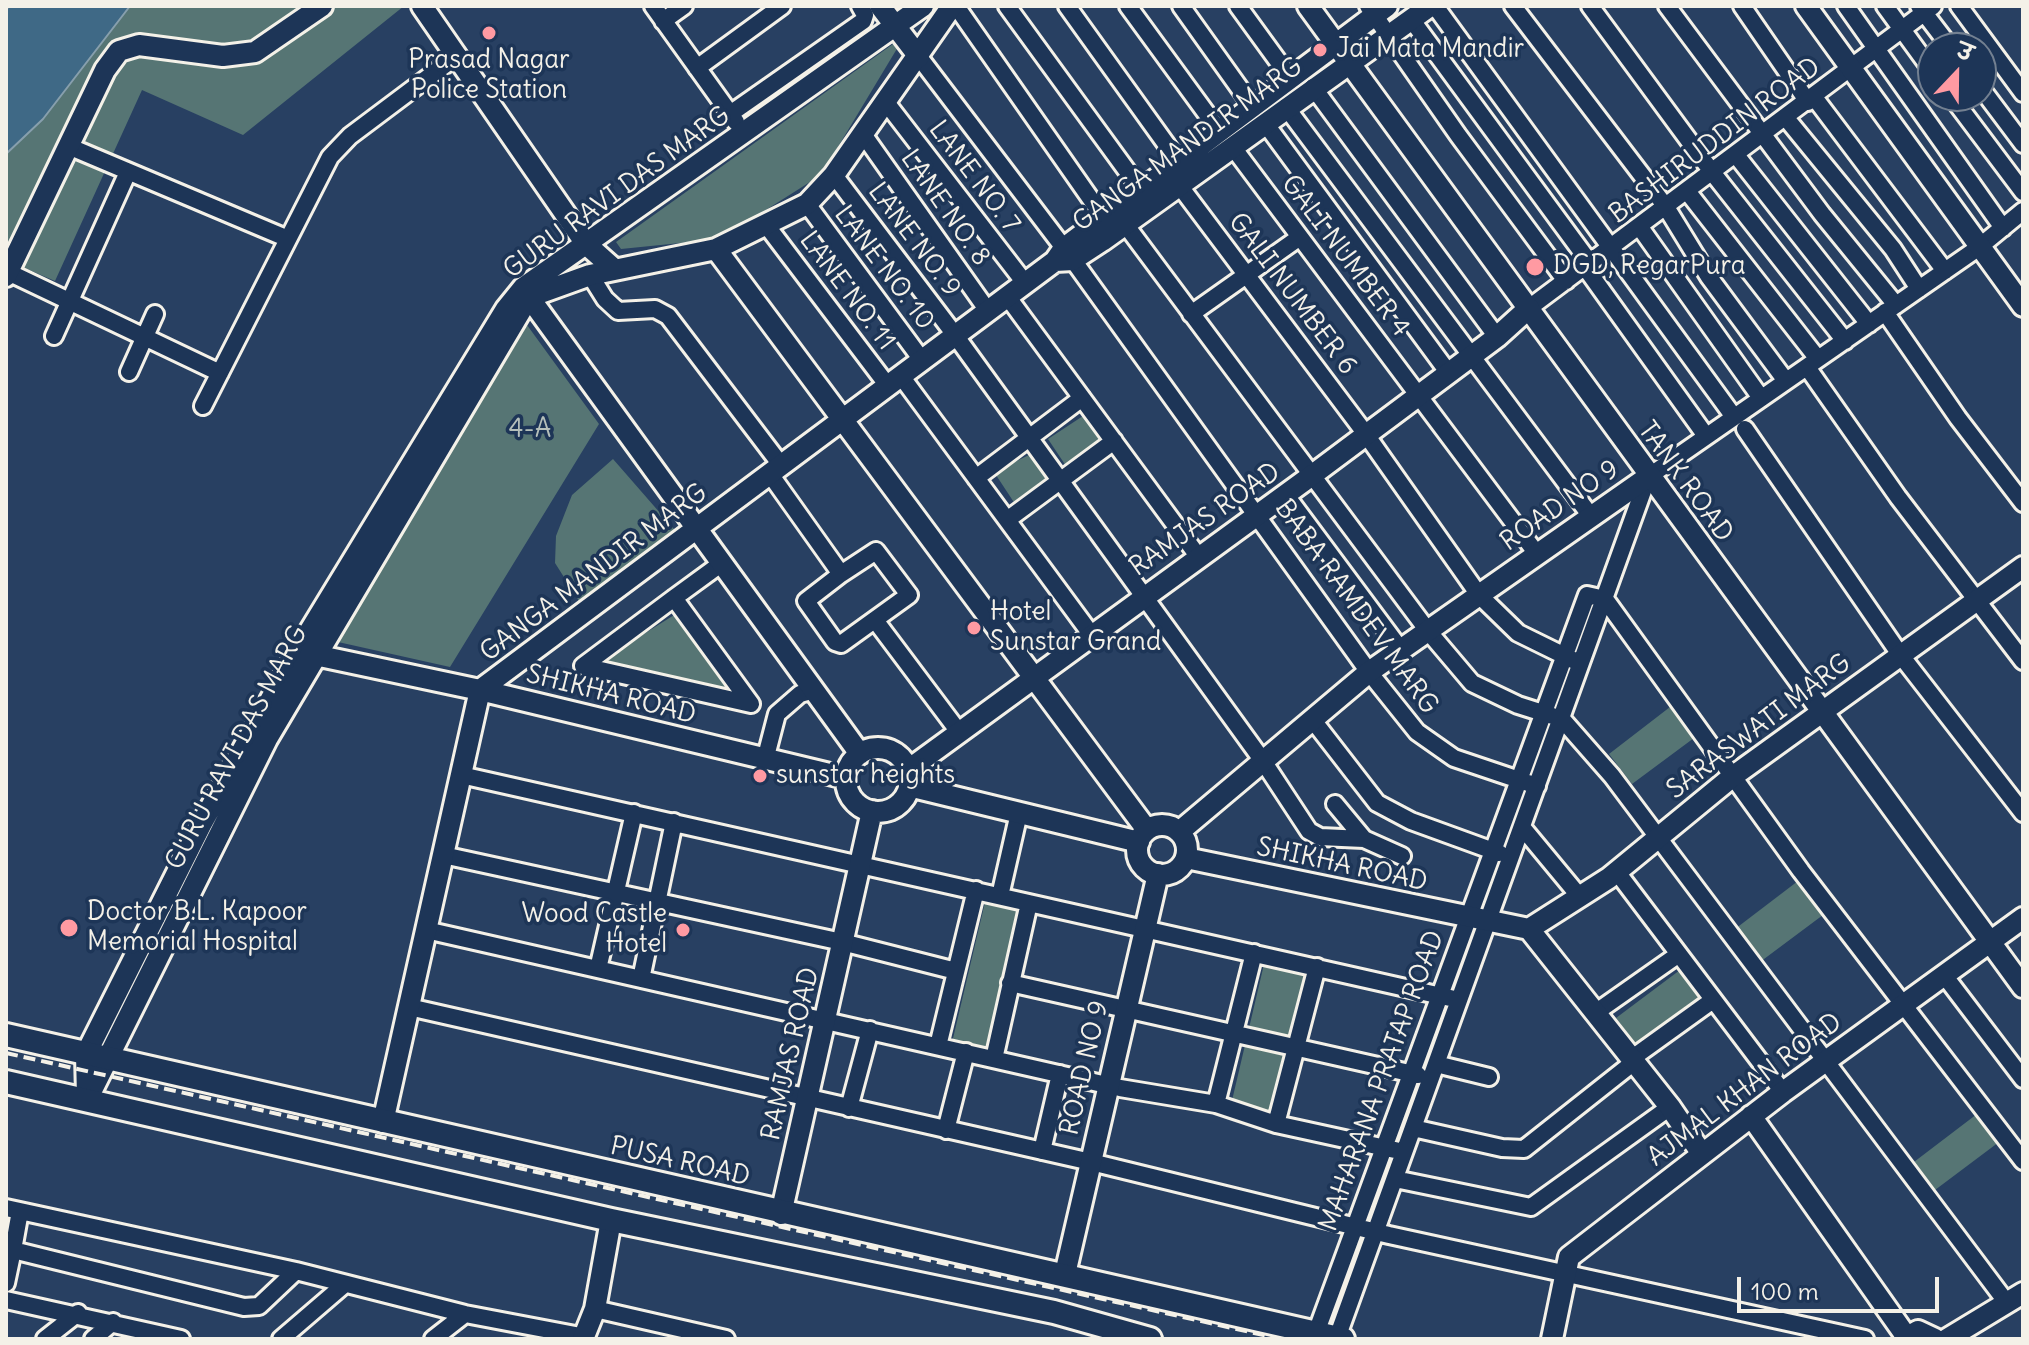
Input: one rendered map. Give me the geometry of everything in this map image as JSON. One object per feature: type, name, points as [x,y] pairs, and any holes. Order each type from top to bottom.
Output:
[{"type":"main road","name":"PUSA ROAD","points":[[6,1035],[109,1054],[383,1122],[781,1214],[1065,1274],[1325,1337]]},
{"type":"main road","points":[[6,1082],[611,1220],[1054,1312],[1112,1335],[1150,1339]]},
{"type":"street","points":[[220,373],[7,274],[105,70],[119,51],[139,45],[223,56],[255,52],[322,6]]},
{"type":"street","points":[[422,6],[586,244],[614,269]]},
{"type":"street","points":[[653,6],[744,133]]},
{"type":"street","points":[[663,21],[684,6]]},
{"type":"street","points":[[697,68],[782,6]]},
{"type":"street","points":[[730,114],[863,21],[865,15],[860,6]]},
{"type":"street","points":[[880,6],[919,57]]},
{"type":"street","name":"GURU RAVI DAS MARG","points":[[109,1054],[253,729],[506,309],[586,244],[923,6]]},
{"type":"street","points":[[954,6],[1104,218]]},
{"type":"street","name":"GURU RAVI DAS MARG","points":[[87,1100],[218,832],[315,655],[526,293],[614,269],[716,249],[807,204],[834,175],[954,6]]},
{"type":"street","points":[[1007,6],[1147,198]]},
{"type":"street","points":[[1067,6],[1179,162]]},
{"type":"street","name":"GALI NUMBER 4","points":[[1128,6],[1537,554]]},
{"type":"street","points":[[1181,6],[1448,372]]},
{"type":"street","points":[[1238,6],[1291,79]]},
{"type":"street","name":"TANK ROAD","points":[[1308,6],[1529,308],[1648,477],[2023,987]]},
{"type":"street","points":[[1342,53],[1390,35],[1432,6],[1613,246],[1899,653],[2023,813]]},
{"type":"street","points":[[1513,6],[1666,207],[1709,277],[1786,381]]},
{"type":"street","points":[[1590,6],[1712,172],[1845,341]]},
{"type":"street","points":[[1667,6],[1891,309],[1958,418],[2023,503]]},
{"type":"street","points":[[1742,6],[1945,271]]},
{"type":"street","points":[[1806,6],[1978,248],[2023,306]]},
{"type":"street","points":[[1846,6],[2003,228]]},
{"type":"street","points":[[1885,6],[1917,49]]},
{"type":"street","points":[[1959,6],[2023,93]]},
{"type":"street","points":[[1926,8],[1941,32]]},
{"type":"street","name":"BASHIRUDDIN ROAD","points":[[1529,308],[1852,69],[1926,8]]},
{"type":"street","points":[[1342,53],[1377,9],[1390,35],[1458,135],[1566,281]]},
{"type":"street","points":[[1411,19],[1706,436]]},
{"type":"street","name":"GANGA MANDIR MARG","points":[[1064,256],[1104,218],[1179,185],[1226,139],[1259,115],[1291,79],[1342,53]]},
{"type":"street","name":"GANGA MANDIR MARG","points":[[1259,115],[1286,107],[1313,87],[1342,53]]},
{"type":"street","points":[[203,406],[330,157],[350,136],[458,55]]},
{"type":"street","name":"BABA RAMDEV MARG","points":[[919,57],[1257,513],[1369,672],[1417,732],[1454,758],[1529,783]]},
{"type":"street","points":[[1313,87],[1497,337]]},
{"type":"street","name":"LANE NO. 7","points":[[885,101],[1025,283]]},
{"type":"street","points":[[1286,107],[1590,515]]},
{"type":"street","points":[[1997,109],[2023,144]]},
{"type":"street","points":[[1963,112],[2023,192]]},
{"type":"street","points":[[1786,118],[1875,226],[1919,289]]},
{"type":"street","name":"LANE NO. 8","points":[[863,134],[988,311]]},
{"type":"street","name":"GANGA MANDIR MARG","points":[[383,1122],[480,690],[1007,296],[1064,256],[1125,224],[1179,162],[1226,139]]},
{"type":"street","points":[[68,146],[286,238]]},
{"type":"street","points":[[1736,155],[1869,324]]},
{"type":"street","points":[[54,336],[128,172]]},
{"type":"street","name":"LANE NO. 9","points":[[834,175],[955,335],[1263,761],[1312,834],[1364,839]]},
{"type":"street","name":"GALI NUMBER 6","points":[[1179,185],[1365,433],[1479,595],[1518,633],[1582,663]]},
{"type":"street","points":[[1687,191],[1812,363],[1898,497],[2023,661]]},
{"type":"street","name":"LANE NO. 10","points":[[807,204],[922,360]]},
{"type":"street","name":"ROAD NO 9","points":[[1179,832],[1369,672],[1706,436],[1740,423],[1761,398],[1978,248],[2023,211]]},
{"type":"street","points":[[1125,224],[1428,631],[1472,683],[1562,719],[1660,840],[1823,1062],[2015,1298],[1947,1339]]},
{"type":"street","name":"LANE NO. 11","points":[[767,226],[976,478],[1091,634]]},
{"type":"street","points":[[1639,226],[1761,398]]},
{"type":"street","points":[[1191,314],[1300,237]]},
{"type":"street","points":[[716,249],[1033,677],[1143,836],[1141,862],[1158,874],[1178,869],[1186,858],[1186,844],[1179,832],[1160,825],[1143,836],[1019,813],[908,778],[898,756],[884,749],[860,754],[849,766],[846,778],[851,797],[872,811],[895,806],[908,778]]},
{"type":"street","points":[[590,275],[605,299],[618,311],[655,309],[668,316],[776,469],[841,574]]},
{"type":"street","points":[[526,293],[860,754]]},
{"type":"street","points":[[1007,296],[1198,556]]},
{"type":"street","name":"RAMJAS ROAD","points":[[908,778],[959,732],[1311,476],[1497,337],[1529,308]]},
{"type":"street","points":[[129,372],[155,314]]},
{"type":"street","points":[[976,478],[1082,398]]},
{"type":"street","points":[[1007,520],[1114,441]]},
{"type":"street","name":"MAHARANA PRATAP ROAD","points":[[1325,1337],[1376,1231],[1459,1000],[1492,851],[1562,719],[1648,477]]},
{"type":"street","points":[[1285,494],[1401,650]]},
{"type":"street","points":[[876,551],[909,590],[907,597],[841,644],[835,642],[806,601],[841,574],[876,551]]},
{"type":"street","points":[[674,598],[751,704],[583,666],[674,598],[722,563]]},
{"type":"street","name":"SARASWATI MARG","points":[[1529,929],[1617,872],[1660,840],[1732,777],[1899,653],[2023,567]]},
{"type":"street","name":"MAHARANA PRATAP ROAD","points":[[1325,1337],[1354,1226],[1440,993],[1511,858],[1522,827],[1545,714],[1587,595],[1605,599]]},
{"type":"street","points":[[1605,599],[1732,777],[2023,1161]]},
{"type":"street","points":[[875,620],[959,732]]},
{"type":"street","name":"SHIKHA ROAD","points":[[315,655],[480,690],[846,778]]},
{"type":"street","points":[[765,760],[777,714],[800,694],[814,690]]},
{"type":"street","points":[[1312,719],[1377,803],[1411,821],[1511,858]]},
{"type":"street","points":[[461,775],[1145,930],[1440,993],[1459,1000]]},
{"type":"street","points":[[1335,804],[1364,839],[1402,856]]},
{"type":"street","name":"RAMJAS ROAD","points":[[781,1214],[872,811]]},
{"type":"street","points":[[598,969],[634,813]]},
{"type":"street","points":[[1000,896],[1019,813]]},
{"type":"street","points":[[641,979],[674,822]]},
{"type":"street","points":[[1522,827],[1580,897]]},
{"type":"street","points":[[443,855],[842,942],[956,971]]},
{"type":"street","name":"SHIKHA ROAD","points":[[1186,858],[1477,919]]},
{"type":"street","points":[[1617,872],[1783,1092]]},
{"type":"street","name":"ROAD NO 9","points":[[1065,1274],[1158,874]]},
{"type":"street","points":[[938,1046],[976,890]]},
{"type":"street","points":[[994,1059],[1029,903]]},
{"type":"street","name":"AJMAL KHAN ROAD","points":[[1552,1339],[1569,1257],[1823,1062],[2023,918]]},
{"type":"street","points":[[1477,919],[1529,929],[1670,1107],[1702,1154]]},
{"type":"street","points":[[426,930],[1108,1085],[1216,1104],[1276,1124],[1404,1152]]},
{"type":"street","points":[[1216,1104],[1254,953]]},
{"type":"street","points":[[1595,1013],[1679,954]]},
{"type":"street","points":[[1276,1124],[1317,967]]},
{"type":"street","points":[[1944,975],[2023,1079]]},
{"type":"street","points":[[1010,983],[1411,1072],[1433,1071],[1489,1077]]},
{"type":"street","points":[[1413,1128],[1502,1148],[1524,1149],[1632,1060],[1713,1000]]},
{"type":"street","points":[[409,1007],[1091,1162],[1354,1226],[1865,1339]]},
{"type":"street","points":[[849,1108],[870,1030]]},
{"type":"street","points":[[946,1130],[966,1052]]},
{"type":"street","points":[[1042,1151],[1060,1074]]},
{"type":"street","points":[[1395,1179],[1531,1207],[1670,1107]]},
{"type":"street","points":[[1751,1116],[1905,1338],[1924,1332],[1935,1339]]},
{"type":"street","points":[[6,1283],[13,1250],[13,1210],[296,1271],[465,1314],[584,1338],[595,1309],[611,1220]]},
{"type":"street","points":[[13,1250],[244,1307],[259,1306],[296,1271]]},
{"type":"street","points":[[281,1339],[345,1284]]},
{"type":"street","points":[[6,1300],[78,1313],[145,1335],[181,1339]]},
{"type":"street","points":[[595,1309],[726,1339]]},
{"type":"street","points":[[45,1339],[78,1313]]},
{"type":"street","points":[[433,1339],[465,1314]]},
{"type":"street","points":[[93,1339],[113,1322]]},
{"type":"green space","points":[[6,6],[404,6],[243,135],[142,90],[55,281],[6,260]]},
{"type":"green space","points":[[893,44],[898,47],[821,175],[720,239],[621,249],[616,242]]},
{"type":"green space","name":"4-A","points":[[527,325],[599,424],[450,667],[338,642]]},
{"type":"green space","points":[[1086,414],[1115,449],[1072,475],[1048,439]]},
{"type":"green space","points":[[1029,455],[1055,487],[1019,510],[994,472]]},
{"type":"green space","points":[[613,459],[681,537],[581,604],[555,563],[556,536],[572,495]]},
{"type":"green space","points":[[679,612],[737,696],[594,665]]},
{"type":"green space","points":[[1670,707],[1694,738],[1632,784],[1609,754]]},
{"type":"green space","points":[[1798,881],[1823,915],[1760,962],[1735,929]]},
{"type":"green space","points":[[986,898],[1035,910],[1000,1059],[951,1047]]},
{"type":"green space","points":[[1265,960],[1314,972],[1279,1121],[1230,1109]]},
{"type":"green space","points":[[1684,967],[1707,998],[1639,1049],[1616,1018]]},
{"type":"green space","points":[[1977,1114],[1999,1142],[1931,1193],[1910,1165]]},
{"type":"water","points":[[10,6],[130,6],[43,119],[6,154],[6,9]]},
{"type":"railway","points":[[6,1053],[1281,1339]]},
{"type":"place","name":"Prasad Nagar Police Station","points":[[489,33]]},
{"type":"place","name":"Jai Mata Mandir","points":[[1320,50]]},
{"type":"place","name":"DGD, RegarPura","points":[[1535,267]]},
{"type":"place","name":"Hotel Sunstar Grand","points":[[974,628]]},
{"type":"place","name":"sunstar heights","points":[[760,776]]},
{"type":"place","name":"Doctor B.L. Kapoor Memorial Hospital","points":[[69,928]]},
{"type":"place","name":"Wood Castle Hotel","points":[[683,930]]}]
